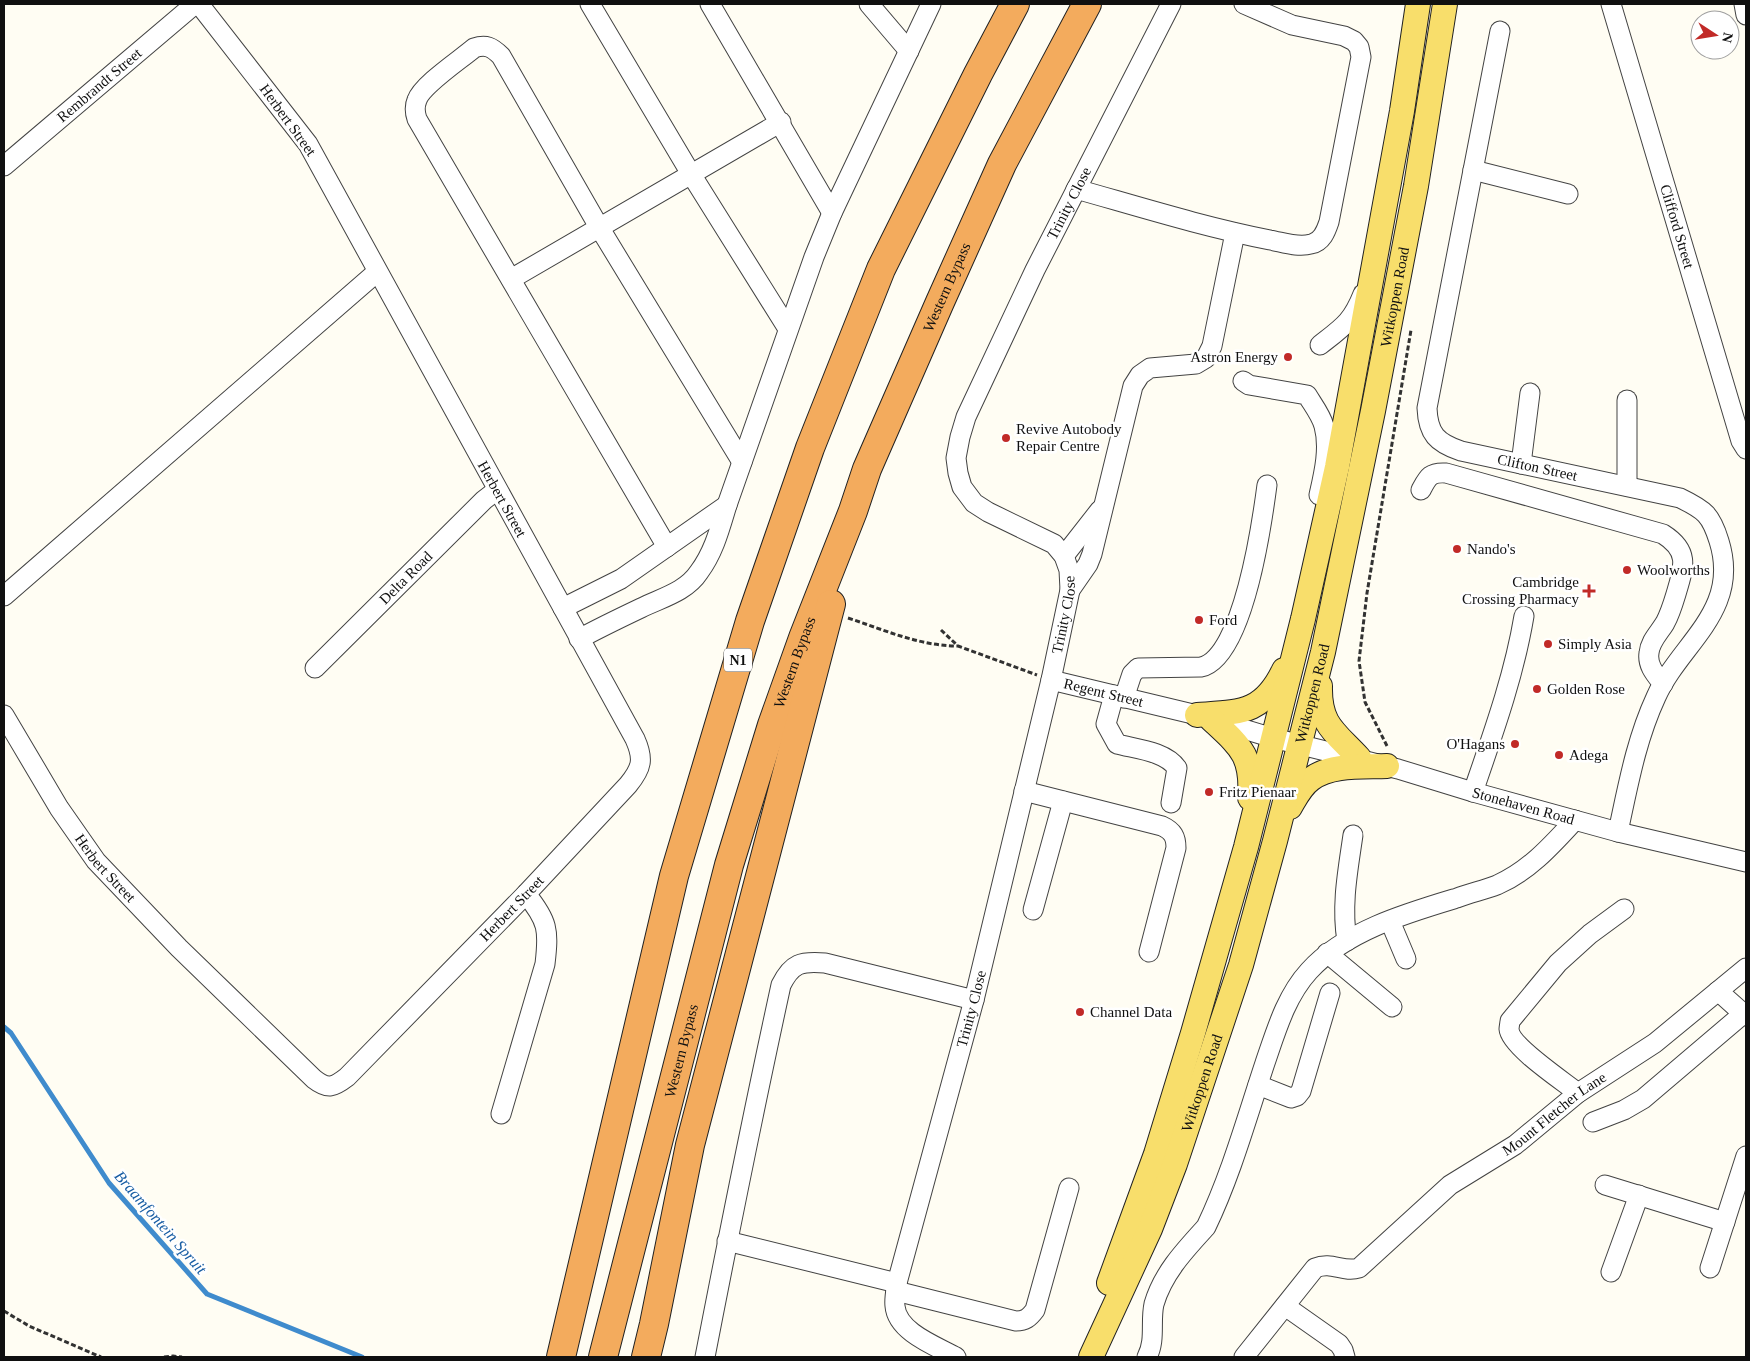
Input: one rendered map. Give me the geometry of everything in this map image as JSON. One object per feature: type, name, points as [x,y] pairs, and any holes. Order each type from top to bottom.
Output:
[{"type":"highway","name":"N1","points":[[553,1354],[595,1207],[674,876],[750,621],[810,448],[881,269],[1015,4]]},
{"type":"highway","name":"Western Bypass","points":[[603,1357],[729,865],[803,638],[853,511],[867,470],[1002,164],[1087,4]]},
{"type":"highway","points":[[646,1357],[690,1145],[824,635],[853,511]]},
{"type":"main road","name":"Witkoppen Road","points":[[1080,1357],[1104,1299],[1156,1154],[1184,1065],[1246,847],[1303,619],[1337,467],[1402,111],[1418,4]]},
{"type":"main road","name":"Witkoppen Road","points":[[1091,1357],[1150,1229],[1175,1164],[1241,965],[1275,841],[1323,652],[1392,313],[1416,186],[1445,4]]},
{"type":"main road","points":[[1204,717],[1254,707],[1263,700],[1281,676],[1303,619]]},
{"type":"main road","points":[[1323,652],[1320,693],[1322,713],[1331,729],[1359,758]]},
{"type":"main road","points":[[1204,717],[1241,749],[1246,757],[1251,786],[1246,847]]},
{"type":"main road","points":[[1275,841],[1296,796],[1311,779],[1322,773],[1343,768],[1393,767]]},
{"type":"street","name":"Rembrandt Street","points":[[4,166],[195,4]]},
{"type":"street","name":"Herbert Street","points":[[4,715],[59,808],[96,861],[179,948],[321,1085],[330,1087],[347,1077],[526,894],[628,785],[635,776],[642,758],[635,740],[308,144],[199,4]]},
{"type":"street","points":[[590,4],[691,174],[788,329]]},
{"type":"street","points":[[710,4],[781,122],[832,213]]},
{"type":"street","points":[[869,4],[909,51]]},
{"type":"street","points":[[579,639],[686,586],[698,574],[709,556],[717,538],[788,329],[832,213],[931,4]]},
{"type":"street","name":"Trinity Close","points":[[956,1357],[906,1328],[898,1319],[895,1307],[897,1287],[974,1000],[1051,680],[1070,590],[1069,570],[1064,556],[1054,544],[1034,533],[1014,526],[974,503],[962,488],[956,458],[966,417],[1035,270],[1171,4]]},
{"type":"street","points":[[1076,189],[1235,233],[1299,245],[1318,241],[1326,233],[1361,57],[1359,47],[1354,41],[1344,36],[1292,25],[1244,4]]},
{"type":"street","name":"Clifford Street","points":[[1611,4],[1741,441],[1746,449]]},
{"type":"street","points":[[1744,4],[1746,15]]},
{"type":"street","name":"Clifton Street","points":[[1500,31],[1427,408],[1428,423],[1434,436],[1448,446],[1521,464],[1680,498],[1694,505],[1708,516],[1722,550],[1724,569],[1721,589],[1714,612],[1700,634],[1672,669],[1646,719],[1634,753],[1618,832]]},
{"type":"street","points":[[667,547],[421,128],[415,110],[416,101],[421,91],[474,48],[483,45],[490,47],[501,56],[599,227],[742,462]]},
{"type":"street","points":[[510,279],[781,122]]},
{"type":"street","points":[[1473,170],[1568,194]]},
{"type":"street","points":[[1070,590],[1088,564],[1092,554],[1133,386],[1140,375],[1150,368],[1196,364],[1206,358],[1212,346],[1235,233]]},
{"type":"street","points":[[1320,346],[1341,330],[1356,311],[1376,257]]},
{"type":"street","points":[[4,596],[377,272]]},
{"type":"street","points":[[1243,381],[1249,385],[1307,395],[1324,425],[1326,456],[1315,519],[1315,561]]},
{"type":"street","points":[[1521,464],[1530,392]]},
{"type":"street","points":[[1627,400],[1627,486]]},
{"type":"street","points":[[1420,490],[1430,476],[1437,472],[1446,473],[1664,534],[1674,540],[1680,548],[1684,560],[1682,573],[1672,608],[1666,622],[1650,645],[1648,655],[1650,665],[1663,684]]},
{"type":"street","points":[[1171,803],[1177,768],[1172,761],[1154,753],[1117,744],[1106,724],[1119,696],[1132,674],[1138,668],[1207,666],[1221,653],[1241,612],[1254,561],[1267,485]]},
{"type":"street","name":"Delta Road","points":[[315,668],[484,500],[497,490]]},
{"type":"street","points":[[1064,556],[1105,503]]},
{"type":"street","points":[[562,608],[621,579],[727,505]]},
{"type":"street","points":[[1473,792],[1495,729],[1518,648],[1524,616]]},
{"type":"street","name":"Regent Street","points":[[1051,680],[1204,717],[1300,745]]},
{"type":"street","name":"Stonehaven Road","points":[[1300,745],[1393,767],[1473,792],[1618,832],[1746,862]]},
{"type":"street","points":[[1024,791],[1162,826],[1173,833],[1176,839],[1176,848],[1149,952]]},
{"type":"street","points":[[1033,910],[1063,801]]},
{"type":"street","points":[[1146,1357],[1152,1343],[1154,1305],[1161,1286],[1170,1268],[1210,1219],[1280,1020],[1292,994],[1308,971],[1327,953],[1347,941],[1390,921],[1408,913],[1496,885],[1519,874],[1537,859],[1575,820]]},
{"type":"street","points":[[1347,941],[1344,911],[1353,835]]},
{"type":"street","points":[[501,1114],[545,964],[547,949],[548,934],[545,921],[526,894]]},
{"type":"street","points":[[1578,1092],[1523,1050],[1508,1028],[1510,1021],[1558,963],[1590,934],[1624,909]]},
{"type":"street","points":[[1390,921],[1406,959]]},
{"type":"street","points":[[1327,953],[1392,1007]]},
{"type":"street","points":[[705,1357],[727,1241],[781,985],[792,968],[801,963],[825,963],[974,1000]]},
{"type":"street","name":"Mount Fletcher Lane","points":[[1285,1306],[1315,1268],[1328,1265],[1354,1270],[1364,1264],[1450,1185],[1515,1145],[1578,1092],[1655,1043],[1746,968]]},
{"type":"street","points":[[1593,1122],[1624,1110],[1643,1099],[1745,1015],[1718,991]]},
{"type":"street","points":[[1258,1086],[1291,1098],[1297,1096],[1301,1091],[1330,993]]},
{"type":"street","points":[[1710,1268],[1746,1156]]},
{"type":"street","points":[[1605,1184],[1725,1222]]},
{"type":"street","points":[[727,1241],[1023,1321],[1029,1318],[1034,1310],[1069,1188]]},
{"type":"street","points":[[1611,1272],[1639,1195]]},
{"type":"street","points":[[1244,1357],[1285,1306],[1339,1344],[1345,1357]]},
{"type":"path","points":[[1393,767],[1365,702],[1359,661],[1367,593],[1412,326]]},
{"type":"path","name":"Regent Street","points":[[941,630],[958,646],[1051,680]]},
{"type":"path","points":[[4,1311],[29,1326],[101,1357]]},
{"type":"path","points":[[164,1357],[182,1357]]},
{"type":"waterway","name":"Braamfontein Spruit","points":[[4,1027],[11,1033],[109,1183],[207,1294],[362,1357]]},
{"type":"place","name":"Astron Energy","points":[[1288,357]]},
{"type":"place","name":"Revive Autobody Repair Centre","points":[[1006,438]]},
{"type":"place","name":"Nando's","points":[[1457,549]]},
{"type":"place","name":"Woolworths","points":[[1627,570]]},
{"type":"place","name":"Cambridge Crossing Pharmacy","points":[[1589,591]]},
{"type":"place","name":"Ford","points":[[1199,620]]},
{"type":"place","name":"Simply Asia","points":[[1548,644]]},
{"type":"place","name":"Golden Rose","points":[[1537,689]]},
{"type":"place","name":"O'Hagans","points":[[1515,744]]},
{"type":"place","name":"Adega","points":[[1559,755]]},
{"type":"place","name":"Fritz Pienaar","points":[[1209,792]]},
{"type":"place","name":"Channel Data","points":[[1080,1012]]}]
